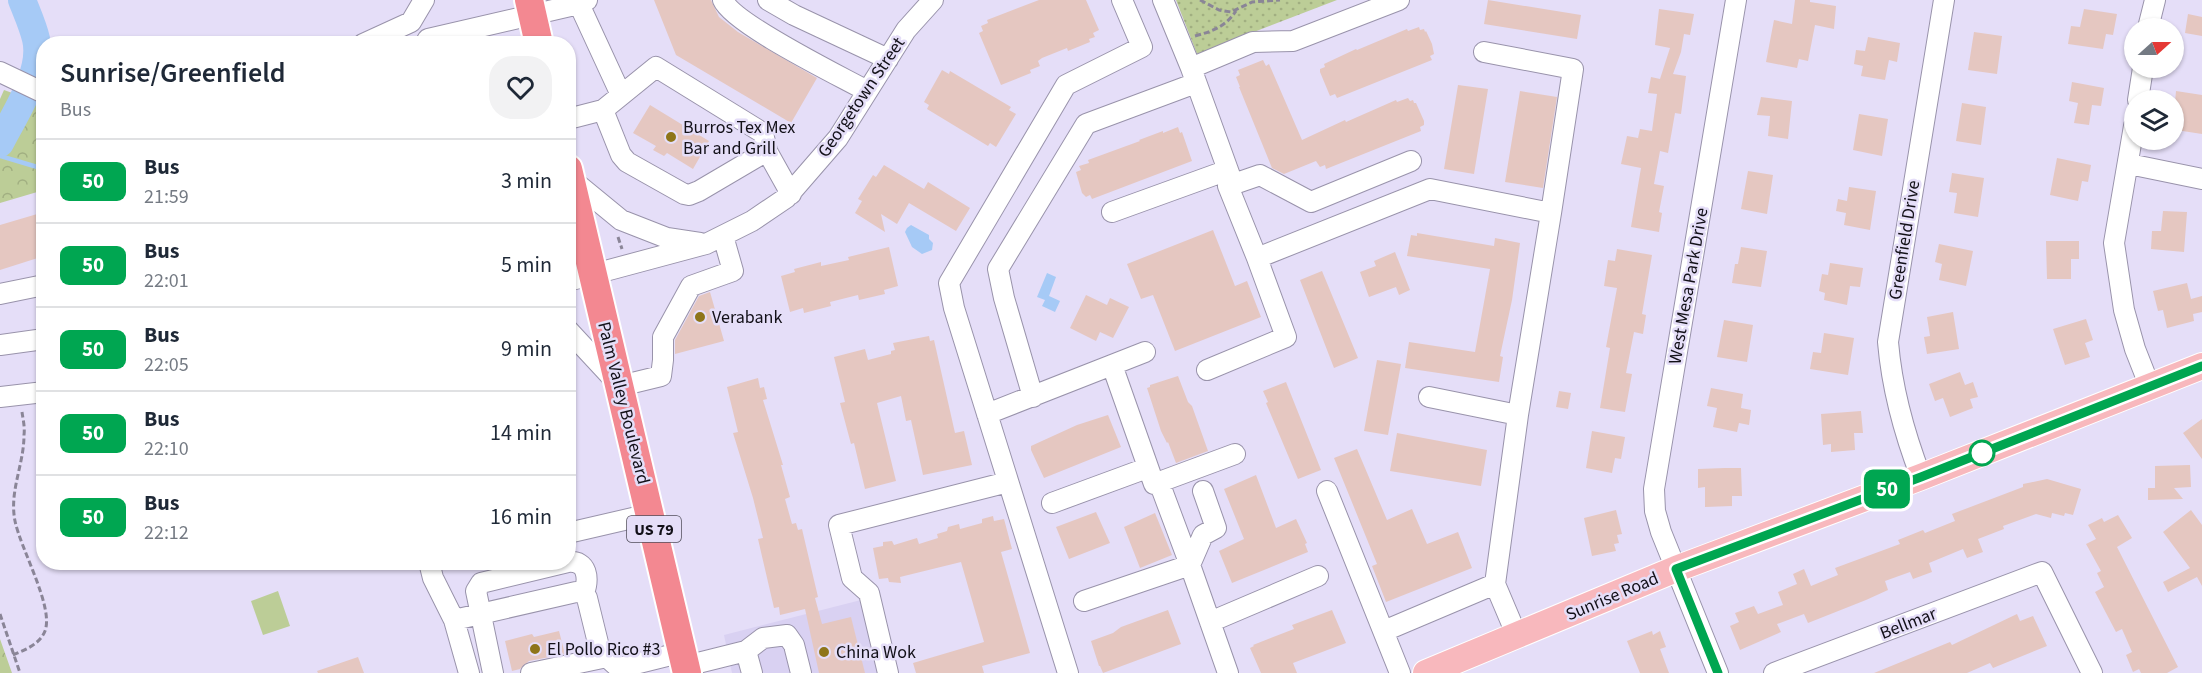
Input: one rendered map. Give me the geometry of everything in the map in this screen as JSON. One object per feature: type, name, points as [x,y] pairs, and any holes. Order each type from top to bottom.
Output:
[{"type":"highway","points":[[530,7],[537,36]]},
{"type":"highway","name":"Palm Valley Boulevard","points":[[576,231],[581,278],[620,386],[685,664]]},
{"type":"main road","name":"Sunrise Road","points":[[1426,673],[1676,569],[1921,477],[2202,366]]},
{"type":"street","points":[[380,36],[411,22],[424,0]]},
{"type":"street","points":[[723,0],[734,15],[867,91]]},
{"type":"street","points":[[768,0],[794,15],[888,59]]},
{"type":"street","name":"Georgetown Street","points":[[581,278],[714,240],[752,221],[791,194],[838,138],[906,30],[933,0]]},
{"type":"street","points":[[1068,673],[954,308],[949,283],[1066,85],[1142,47],[1122,0]]},
{"type":"street","points":[[1163,0],[1231,177],[1228,186],[1287,337],[1207,370]]},
{"type":"street","points":[[1033,398],[1004,298],[998,269],[1086,124],[1194,76],[1253,42],[1293,41],[1399,0]]},
{"type":"street","name":"West Mesa Park Drive","points":[[1718,673],[1661,532],[1655,511],[1654,478],[1736,0]]},
{"type":"street","name":"Greenfield Drive","points":[[1921,477],[1906,438],[1896,398],[1888,342],[1944,0]]},
{"type":"street","points":[[2150,18],[2155,0]]},
{"type":"street","points":[[438,36],[530,7],[583,2],[621,95]]},
{"type":"street","points":[[1485,52],[1573,69],[1518,415],[1495,584],[1516,636]]},
{"type":"street","points":[[576,117],[603,110],[656,67],[763,133],[767,151],[791,194]]},
{"type":"street","points":[[2,73],[36,89]]},
{"type":"street","points":[[603,110],[621,156],[627,162],[684,194],[690,195],[767,151]]},
{"type":"street","points":[[2131,150],[2114,243],[2124,310],[2134,349],[2150,387]]},
{"type":"street","points":[[1112,212],[1231,177],[1260,175],[1311,202],[1411,161]]},
{"type":"street","points":[[2129,164],[2202,179]]},
{"type":"street","points":[[576,179],[621,220],[667,238],[714,240],[733,271],[690,286],[663,337],[661,376],[620,386],[576,339]]},
{"type":"street","points":[[1257,258],[1430,189],[1551,213]]},
{"type":"street","points":[[0,294],[36,287]]},
{"type":"street","points":[[0,345],[36,340]]},
{"type":"street","points":[[987,414],[1033,398],[1145,352]]},
{"type":"street","points":[[1112,365],[1190,565],[1228,673]]},
{"type":"street","points":[[0,398],[36,393]]},
{"type":"street","points":[[1430,397],[1518,415]]},
{"type":"street","points":[[1052,502],[1235,454]]},
{"type":"street","points":[[888,673],[869,593],[852,578],[839,525],[1008,482]]},
{"type":"street","points":[[1084,601],[1190,565],[1203,535],[1216,528],[1203,491]]},
{"type":"street","points":[[1327,491],[1400,673]]},
{"type":"street","points":[[576,530],[650,514]]},
{"type":"street","points":[[576,562],[586,570],[588,582],[584,593]]},
{"type":"street","points":[[431,570],[454,620],[469,673]]},
{"type":"street","points":[[493,673],[476,591],[481,583],[535,570]]},
{"type":"street","name":"Bellmar","points":[[1774,673],[2042,572],[2092,673]]},
{"type":"street","points":[[1210,621],[1318,576]]},
{"type":"street","points":[[1384,631],[1495,584]]},
{"type":"street","points":[[454,620],[576,592],[584,593]]},
{"type":"street","points":[[584,593],[600,651],[615,666]]},
{"type":"street","points":[[531,673],[615,666],[685,664],[746,651],[763,638],[787,635],[794,645],[801,673]]},
{"type":"street","points":[[746,651],[753,673]]},
{"type":"path","points":[[1200,0],[1219,10],[1231,12],[1252,2],[1280,0]]},
{"type":"path","points":[[1180,41],[1218,30],[1228,22],[1237,9]]},
{"type":"path","points":[[13,655],[33,646],[45,632],[48,614],[21,545],[14,519],[14,486],[21,463],[24,435],[21,395]]},
{"type":"path","points":[[0,614],[20,673]]},
{"type":"shaded area","points":[[861,600],[878,673],[732,673],[724,635]]},
{"type":"green space","points":[[1176,0],[1337,0],[1197,54]]},
{"type":"green space","points":[[4,90],[36,101],[36,192],[0,203],[0,99]]},
{"type":"green space","points":[[278,591],[290,626],[263,635],[251,601]]},
{"type":"green space","points":[[0,639],[12,673],[0,673]]},
{"type":"water","points":[[911,225],[929,235],[933,243],[932,250],[922,254],[912,247],[905,232]]},
{"type":"water","points":[[1047,273],[1056,277],[1049,296],[1060,301],[1055,312],[1042,306],[1045,300],[1037,297]]},
{"type":"building","points":[[654,0],[711,0],[719,17],[738,32],[817,78],[791,123],[676,55]]},
{"type":"building","points":[[1039,0],[1086,0],[1099,30],[1093,33],[1095,37],[1089,39],[1090,42],[1042,58],[1038,61],[1040,66],[1030,70],[1031,73],[1001,85],[979,33],[983,31],[981,26],[988,23],[987,20]]},
{"type":"building","points":[[1488,0],[1581,15],[1577,39],[1484,24]]},
{"type":"building","points":[[1795,0],[1810,0],[1810,2],[1836,6],[1834,29],[1815,25],[1808,61],[1799,59],[1797,68],[1766,62],[1774,20],[1792,24]]},
{"type":"building","points":[[1659,9],[1694,14],[1690,35],[1684,34],[1681,52],[1673,74],[1686,76],[1681,114],[1675,113],[1668,153],[1660,151],[1654,184],[1664,186],[1659,212],[1662,213],[1659,232],[1631,227],[1641,168],[1621,164],[1627,136],[1638,138],[1640,129],[1652,131],[1657,94],[1648,93],[1651,77],[1660,79],[1670,48],[1655,45]]},
{"type":"building","points":[[2084,9],[2117,14],[2113,35],[2106,34],[2103,49],[2068,44],[2071,26],[2080,27]]},
{"type":"building","points":[[2188,14],[2202,17],[2202,36],[2185,33]]},
{"type":"building","points":[[1419,27],[1420,30],[1426,31],[1432,44],[1434,54],[1430,56],[1432,60],[1337,98],[1335,94],[1330,96],[1320,72],[1320,69],[1325,67],[1324,64],[1407,29],[1408,31]]},
{"type":"building","points":[[1974,32],[2002,36],[1997,74],[1968,70]]},
{"type":"building","points":[[1868,37],[1900,43],[1897,62],[1889,60],[1885,80],[1861,76],[1863,66],[1854,64],[1856,50],[1865,51]]},
{"type":"building","points":[[1263,60],[1266,66],[1269,64],[1302,140],[1345,120],[1346,122],[1396,100],[1397,102],[1408,98],[1416,103],[1424,125],[1420,127],[1421,131],[1326,169],[1325,165],[1320,167],[1316,161],[1284,174],[1272,168],[1236,77],[1240,75],[1238,70]]},
{"type":"building","points":[[942,70],[949,74],[950,71],[1011,107],[1009,110],[1016,114],[996,147],[990,143],[988,146],[927,109],[929,105],[924,102]]},
{"type":"building","points":[[2072,82],[2104,88],[2101,106],[2092,105],[2089,125],[2074,123],[2078,103],[2069,101]]},
{"type":"building","points":[[1458,85],[1488,89],[1474,174],[1444,169]]},
{"type":"building","points":[[1520,91],[1557,97],[1543,188],[1505,182]]},
{"type":"building","points":[[2184,92],[2202,95],[2202,134],[2184,131]]},
{"type":"building","points":[[1761,97],[1792,101],[1788,139],[1768,136],[1770,116],[1757,115]]},
{"type":"building","points":[[1962,103],[1986,107],[1981,145],[1956,141]]},
{"type":"building","name":"Burros Tex Mex Bar and Grill","points":[[650,105],[709,141],[693,169],[667,153],[664,156],[653,150],[656,146],[633,133]]},
{"type":"building","points":[[1859,114],[1888,119],[1882,156],[1853,150]]},
{"type":"building","points":[[1178,127],[1192,161],[1092,199],[1090,195],[1086,197],[1082,193],[1076,172],[1081,170],[1079,166],[1089,163],[1088,160]]},
{"type":"building","points":[[2057,158],[2091,165],[2088,182],[2082,181],[2078,201],[2050,195]]},
{"type":"building","points":[[884,165],[924,189],[928,182],[970,208],[956,231],[909,203],[897,224],[881,214],[885,232],[855,213],[862,201],[858,199],[873,175],[876,177]]},
{"type":"building","points":[[1748,171],[1773,175],[1767,214],[1741,209]]},
{"type":"building","points":[[1952,173],[1984,178],[1978,217],[1954,213],[1957,193],[1949,192]]},
{"type":"building","points":[[1849,187],[1876,191],[1870,230],[1844,225],[1846,213],[1836,211],[1838,199],[1847,201]]},
{"type":"building","points":[[2163,211],[2187,212],[2184,252],[2151,249],[2152,231],[2161,231]]},
{"type":"building","points":[[36,214],[36,259],[0,270],[0,225]]},
{"type":"building","points":[[1213,230],[1235,286],[1247,281],[1261,317],[1175,351],[1153,295],[1141,299],[1127,264]]},
{"type":"building","points":[[1417,233],[1494,246],[1495,238],[1520,243],[1512,300],[1500,356],[1503,357],[1499,382],[1405,368],[1409,342],[1475,352],[1490,269],[1407,256],[1411,235],[1417,236]]},
{"type":"building","points":[[2046,241],[2079,241],[2079,259],[2071,259],[2071,279],[2047,279]]},
{"type":"building","points":[[1939,244],[1973,251],[1966,286],[1939,280],[1942,264],[1935,262]]},
{"type":"building","points":[[889,247],[898,286],[884,290],[885,294],[859,300],[858,295],[830,302],[831,306],[804,313],[803,308],[790,312],[781,276],[795,272],[794,269],[821,262],[821,266],[849,260],[848,257]]},
{"type":"building","points":[[1741,247],[1767,251],[1761,287],[1732,283]]},
{"type":"building","points":[[1617,249],[1652,255],[1642,314],[1646,315],[1643,334],[1634,332],[1626,373],[1632,374],[1625,412],[1600,408],[1610,348],[1606,347],[1617,288],[1604,286],[1608,260],[1615,261]]},
{"type":"building","points":[[1395,252],[1410,290],[1399,295],[1396,287],[1369,297],[1360,272],[1376,266],[1374,261]]},
{"type":"building","points":[[1830,263],[1863,268],[1860,287],[1850,286],[1847,305],[1824,300],[1825,293],[1819,291],[1822,274],[1828,275]]},
{"type":"building","points":[[1322,271],[1358,358],[1334,368],[1300,280]]},
{"type":"building","points":[[2187,283],[2191,299],[2202,296],[2202,312],[2193,314],[2194,321],[2167,328],[2163,310],[2158,311],[2153,291]]},
{"type":"building","name":"Verabank","points":[[710,292],[724,341],[675,354],[675,340],[699,296]]},
{"type":"building","points":[[1086,295],[1107,305],[1110,298],[1129,307],[1113,338],[1100,332],[1096,341],[1070,328]]},
{"type":"building","points":[[1953,312],[1959,349],[1927,354],[1924,337],[1930,336],[1927,317]]},
{"type":"building","points":[[2086,319],[2093,340],[2085,343],[2090,357],[2065,365],[2053,329]]},
{"type":"building","points":[[1724,320],[1753,325],[1747,362],[1717,357]]},
{"type":"building","points":[[1824,333],[1854,338],[1848,375],[1810,369],[1813,352],[1821,353]]},
{"type":"building","points":[[929,336],[930,341],[934,340],[955,433],[964,431],[972,465],[923,475],[911,420],[906,421],[901,396],[877,403],[896,481],[865,489],[854,443],[851,444],[840,403],[845,402],[834,357],[865,349],[868,360],[891,354],[891,351],[895,350],[893,343]]},
{"type":"building","points":[[1377,360],[1401,364],[1388,435],[1364,431]]},
{"type":"building","points":[[1960,372],[1965,385],[1973,382],[1978,397],[1970,399],[1973,408],[1950,417],[1943,398],[1935,401],[1929,384]]},
{"type":"building","points":[[1178,376],[1188,402],[1192,406],[1208,451],[1176,463],[1161,431],[1147,388]]},
{"type":"building","points":[[758,378],[760,388],[764,387],[767,399],[763,400],[783,465],[781,465],[790,497],[785,499],[792,524],[796,523],[798,530],[802,529],[822,624],[851,617],[865,673],[819,673],[805,609],[780,615],[779,607],[774,608],[758,539],[763,538],[733,433],[738,432],[727,387]]},
{"type":"building","points":[[1286,382],[1321,470],[1298,479],[1263,391]]},
{"type":"building","points":[[1711,388],[1743,394],[1741,408],[1751,410],[1749,425],[1739,423],[1737,432],[1713,427],[1717,408],[1707,406]]},
{"type":"building","points":[[1559,391],[1571,393],[1568,409],[1556,407]]},
{"type":"building","points":[[1861,411],[1863,433],[1854,433],[1855,450],[1831,452],[1831,444],[1823,445],[1821,414]]},
{"type":"building","points":[[1108,415],[1121,447],[1044,478],[1031,446],[1077,425]]},
{"type":"building","points":[[2202,419],[2202,459],[2183,433]]},
{"type":"building","points":[[1592,431],[1625,437],[1621,459],[1615,458],[1612,473],[1586,468]]},
{"type":"building","points":[[1397,433],[1487,450],[1481,486],[1390,471]]},
{"type":"building","points":[[1357,449],[1387,520],[1412,509],[1427,544],[1458,532],[1472,568],[1386,602],[1372,566],[1377,564],[1334,458]]},
{"type":"building","points":[[2190,465],[2191,487],[2174,488],[2183,499],[2148,500],[2148,488],[2155,488],[2155,466]]},
{"type":"building","points":[[1741,468],[1742,496],[1732,496],[1732,506],[1705,507],[1705,487],[1698,488],[1698,469]]},
{"type":"building","points":[[1256,475],[1276,528],[1296,519],[1307,543],[1305,544],[1308,552],[1232,583],[1219,551],[1244,539],[1224,489]]},
{"type":"building","points":[[2047,479],[2081,489],[2073,515],[2065,513],[2064,516],[2052,513],[2051,518],[2036,514],[2003,526],[2004,529],[1978,539],[1983,552],[1967,558],[1963,549],[1929,563],[1932,572],[1913,579],[1910,572],[1885,581],[1888,590],[1866,600],[1808,623],[1804,614],[1777,624],[1781,632],[1740,650],[1730,626],[1739,622],[1735,613],[1754,606],[1758,614],[1783,605],[1778,592],[1797,584],[1793,574],[1804,569],[1811,586],[1838,575],[1835,568],[1900,544],[1898,540],[1923,530],[1925,533],[1955,521],[1952,514],[2023,487],[2023,484]]},
{"type":"building","points":[[1616,510],[1622,534],[1617,535],[1619,543],[1614,544],[1616,551],[1592,556],[1584,518]]},
{"type":"building","points":[[2191,510],[2202,525],[2202,586],[2197,577],[2168,592],[2163,582],[2190,568],[2163,532]]},
{"type":"building","points":[[1096,512],[1110,543],[1069,559],[1056,527]]},
{"type":"building","points":[[1155,513],[1172,555],[1140,568],[1124,527]]},
{"type":"building","points":[[2118,515],[2132,538],[2117,547],[2178,667],[2167,673],[2141,673],[2139,669],[2133,672],[2126,655],[2132,652],[2122,629],[2116,632],[2095,592],[2104,587],[2097,573],[2101,571],[2086,544],[2096,539],[2088,525],[2102,518],[2104,522]]},
{"type":"building","points":[[993,516],[994,521],[1004,519],[1012,549],[1001,552],[1030,653],[982,666],[984,673],[916,673],[913,663],[984,642],[961,562],[900,577],[901,583],[889,582],[888,578],[879,579],[873,548],[883,546],[883,542],[892,541],[894,545],[917,538],[919,544],[938,538],[937,534],[947,531],[948,527],[959,524],[960,529],[982,523],[982,519]]},
{"type":"building","points":[[1168,610],[1181,644],[1103,673],[1091,641]]},
{"type":"building","points":[[1332,610],[1346,643],[1293,663],[1297,673],[1261,673],[1250,648],[1253,645],[1294,629],[1292,625]]},
{"type":"building","points":[[2017,614],[2020,621],[2033,616],[2047,646],[1993,668],[1990,663],[1967,673],[1874,673],[1950,642],[1952,645]]},
{"type":"building","name":"El Pollo Rico #3","points":[[559,631],[565,654],[529,661],[520,669],[512,671],[505,641],[532,634],[534,637]]},
{"type":"building","points":[[1652,631],[1653,635],[1660,631],[1666,647],[1660,649],[1669,673],[1640,673],[1627,641]]},
{"type":"building","points":[[358,657],[364,673],[318,673],[317,671]]},
{"type":"waterway","points":[[22,0],[36,39]]},
{"type":"waterway","points":[[0,143],[20,106],[36,65]]},
{"type":"waterway","points":[[0,156],[36,167]]},
{"type":"bus line","name":"50","points":[[1718,673],[1676,569],[1921,477],[2202,366]]},
{"type":"place","name":"Burros Tex Mex Bar and Grill","points":[[671,137]]},
{"type":"place","name":"Verabank","points":[[700,317]]},
{"type":"place","name":"El Pollo Rico #3","points":[[535,649]]},
{"type":"place","name":"China Wok","points":[[824,652]]}]
